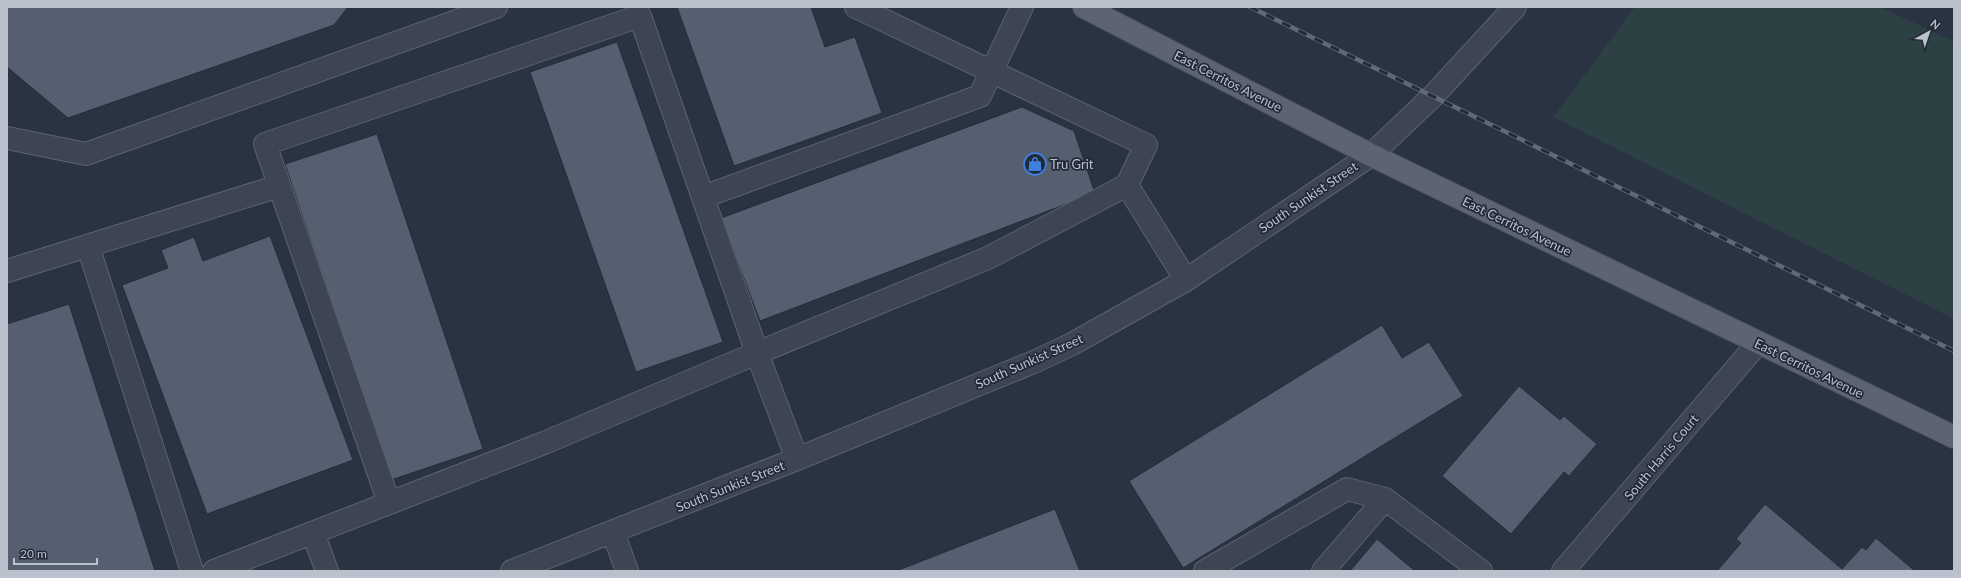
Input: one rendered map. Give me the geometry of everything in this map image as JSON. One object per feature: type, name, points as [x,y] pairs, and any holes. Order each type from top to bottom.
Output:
[{"type":"main road","name":"East Cerritos Avenue","points":[[1084,7],[1371,155],[1954,438]]},
{"type":"street","points":[[7,138],[86,154],[496,7]]},
{"type":"street","points":[[214,571],[550,440],[757,352],[988,258],[1127,185],[1146,145],[856,7]]},
{"type":"street","points":[[703,197],[980,96],[1022,7]]},
{"type":"street","name":"South Sunkist Street","points":[[512,571],[797,459],[1049,355],[1186,280],[1371,155],[1433,96],[1515,7]]},
{"type":"street","points":[[389,503],[265,144],[640,16],[757,352],[797,459]]},
{"type":"street","points":[[1127,185],[1186,280]]},
{"type":"street","points":[[7,271],[280,186]]},
{"type":"street","points":[[88,246],[192,571]]},
{"type":"street","name":"South Harris Court","points":[[1563,571],[1758,343]]},
{"type":"street","points":[[1205,571],[1347,489],[1385,499],[1481,571]]},
{"type":"street","points":[[1323,571],[1385,499]]},
{"type":"street","points":[[613,532],[627,571]]},
{"type":"street","points":[[313,533],[328,571]]},
{"type":"green space","points":[[1635,7],[1881,7],[1954,42],[1954,319],[1553,117]]},
{"type":"building","points":[[7,7],[348,7],[334,25],[68,118],[7,67]]},
{"type":"building","points":[[677,7],[811,7],[825,47],[855,37],[882,113],[734,166]]},
{"type":"building","points":[[617,42],[723,342],[636,372],[530,72]]},
{"type":"building","points":[[1022,107],[1074,131],[1095,193],[760,321],[721,218]]},
{"type":"building","points":[[377,134],[483,449],[391,480],[285,164]]},
{"type":"building","points":[[270,236],[353,460],[207,514],[122,285],[168,268],[161,250],[194,237],[203,261]]},
{"type":"building","points":[[69,304],[155,571],[7,571],[7,324]]},
{"type":"building","points":[[1382,325],[1402,358],[1429,342],[1463,396],[1183,568],[1129,481]]},
{"type":"building","points":[[1519,386],[1560,420],[1564,416],[1597,444],[1569,476],[1564,472],[1511,534],[1442,476]]},
{"type":"building","points":[[1765,504],[1842,569],[1862,547],[1866,550],[1876,538],[1915,571],[1717,571],[1741,543],[1736,539]]},
{"type":"building","points":[[1055,509],[1080,571],[896,571]]},
{"type":"building","points":[[1377,539],[1415,571],[1350,571]]},
{"type":"railway","points":[[1250,7],[1954,351]]},
{"type":"place","name":"Tru Grit","points":[[1035,164]]}]
